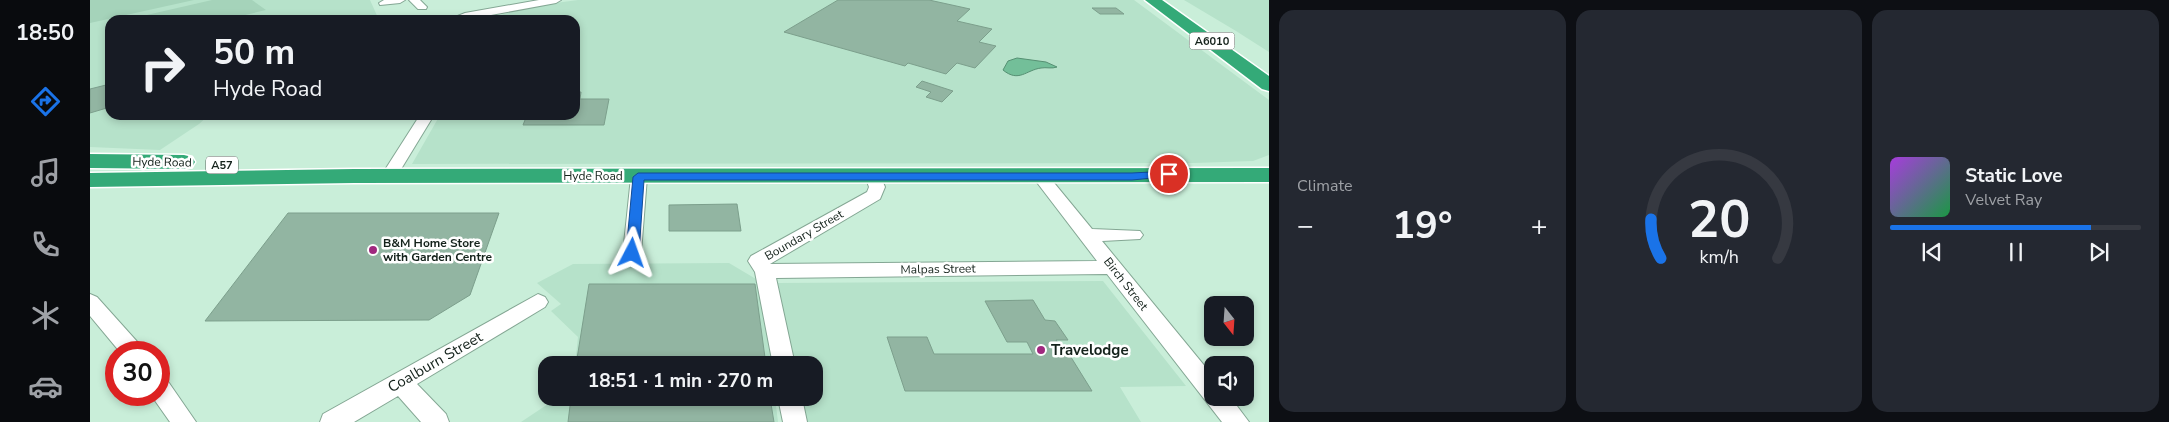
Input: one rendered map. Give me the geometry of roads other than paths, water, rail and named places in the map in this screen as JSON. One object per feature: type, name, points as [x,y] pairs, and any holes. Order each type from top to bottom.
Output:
[{"type":"highway","name":"A6010","points":[[1152,0],[1188,24],[1269,85]]},
{"type":"highway","name":"A6010","points":[[1171,0],[1222,32],[1269,67]]},
{"type":"highway","name":"Hyde Road","points":[[90,161],[212,164],[354,176]]},
{"type":"highway","name":"Hyde Road","points":[[90,171],[176,173],[228,178]]},
{"type":"highway","name":"Hyde Road","points":[[1132,176],[1226,174],[1269,179]]},
{"type":"highway","name":"Hyde Road","points":[[90,180],[354,176],[1132,176],[1269,179]]},
{"type":"street","points":[[384,3],[400,0]]},
{"type":"street","points":[[471,15],[556,0]]},
{"type":"street","points":[[389,176],[423,120]]},
{"type":"street","name":"Boundary Street","points":[[782,356],[765,271],[758,261],[874,195],[877,187],[873,176]]},
{"type":"street","name":"Birch Street","points":[[1040,176],[1204,382]]},
{"type":"street","points":[[632,253],[638,177]]},
{"type":"street","points":[[1088,235],[1134,235]]},
{"type":"street","name":"Malpas Street","points":[[765,271],[1112,267]]},
{"type":"street","points":[[90,302],[124,341]]},
{"type":"street","name":"Coalburn Street","points":[[332,422],[538,302]]},
{"type":"street","points":[[400,382],[437,422]]},
{"type":"street","points":[[170,402],[184,422]]},
{"type":"street","points":[[792,406],[795,422]]},
{"type":"street","points":[[1224,406],[1237,422]]},
{"type":"place","name":"B&M Home Store with Garden Centre","points":[[373,250]]},
{"type":"place","name":"Travelodge","points":[[1041,350]]}]
